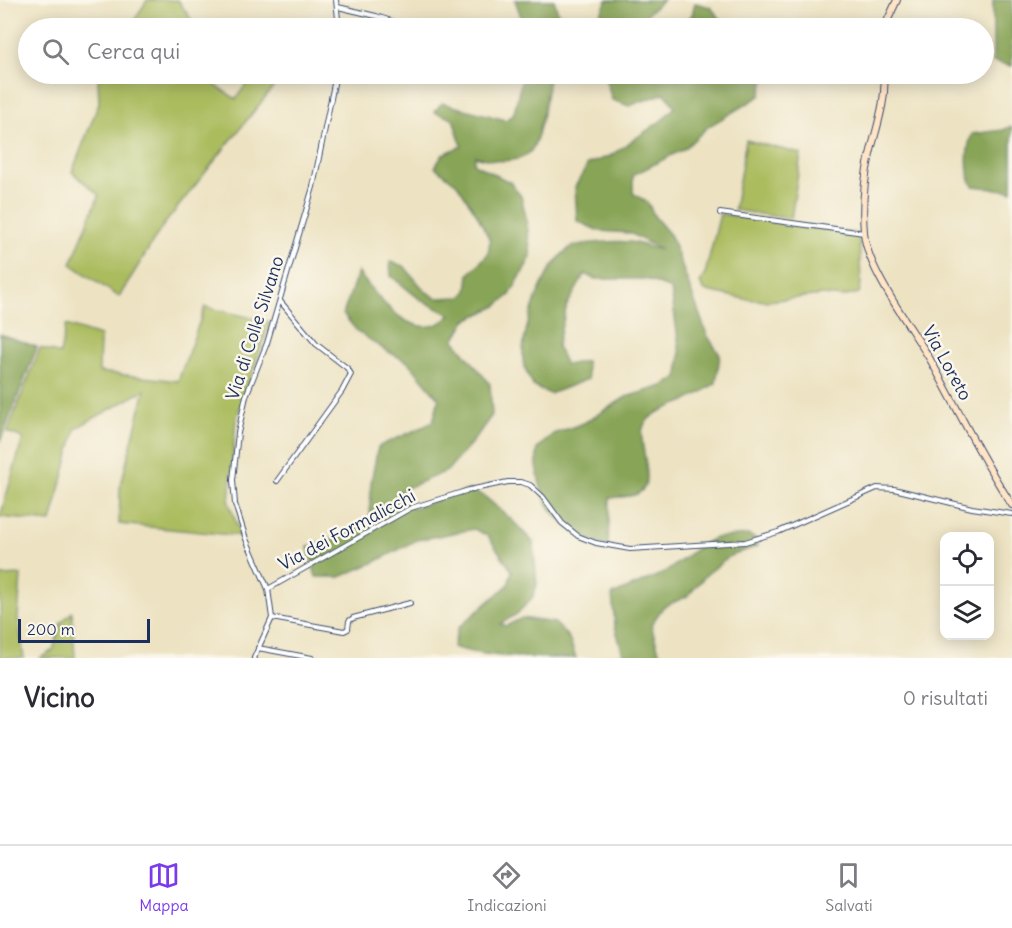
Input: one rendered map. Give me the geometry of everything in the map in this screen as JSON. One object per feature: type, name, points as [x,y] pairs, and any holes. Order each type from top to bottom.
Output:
[{"type":"street","points":[[336,0],[339,18]]},
{"type":"street","points":[[888,18],[896,0]]},
{"type":"street","points":[[338,7],[382,18]]},
{"type":"street","name":"Via di Colle Silvano","points":[[272,618],[268,589],[239,518],[233,484],[242,412],[248,389],[265,350],[314,182],[334,84]]},
{"type":"street","name":"Via Loreto","points":[[885,84],[882,108],[866,174],[864,233],[876,269],[929,358],[978,450],[1012,505]]},
{"type":"street","points":[[720,213],[864,233]]},
{"type":"street","points":[[277,481],[351,375],[349,369],[316,344],[280,300]]},
{"type":"street","name":"Via dei Formalicchi","points":[[268,589],[411,508],[469,490],[511,481],[530,485],[543,497],[562,523],[578,536],[596,543],[624,549],[745,542],[773,534],[877,488],[891,488],[972,508],[1012,514]]},
{"type":"street","points":[[254,658],[272,618],[344,631],[348,629],[349,621],[354,618],[410,603]]},
{"type":"street","points":[[258,648],[312,658]]},
{"type":"green space","points":[[147,0],[178,0],[190,18],[136,18]]},
{"type":"green space","points":[[515,0],[554,0],[560,18],[521,18]]},
{"type":"green space","points":[[607,0],[663,0],[646,15],[649,18],[599,18]]},
{"type":"green space","points":[[993,0],[1012,0],[1012,66],[994,62]]},
{"type":"green space","points":[[695,3],[710,7],[720,18],[689,18],[692,15]]},
{"type":"green space","points":[[98,84],[213,84],[236,99],[246,84],[276,84],[162,227],[119,297],[71,264],[99,195],[72,172],[99,103]]},
{"type":"green space","points":[[521,84],[548,84],[540,127],[530,152],[511,160],[475,156],[474,164],[510,182],[521,196],[531,257],[510,295],[495,307],[466,320],[454,340],[490,384],[492,415],[447,471],[400,491],[412,508],[469,490],[484,496],[512,520],[533,542],[537,585],[532,598],[517,614],[500,624],[506,626],[522,618],[555,623],[569,638],[576,658],[496,655],[453,647],[458,628],[508,585],[512,571],[488,536],[474,529],[417,540],[340,577],[316,577],[308,547],[343,536],[370,518],[371,482],[378,447],[433,421],[439,399],[408,362],[357,331],[343,314],[358,272],[387,306],[412,323],[425,326],[438,324],[451,315],[421,300],[391,276],[390,262],[404,266],[425,291],[436,298],[461,297],[467,291],[469,274],[488,254],[490,240],[476,213],[457,184],[435,167],[443,154],[462,146],[453,119],[434,112],[442,103],[506,120],[514,113]]},
{"type":"green space","points":[[607,84],[763,84],[760,96],[709,126],[684,149],[633,175],[633,193],[648,203],[655,217],[671,236],[707,335],[720,355],[716,383],[688,400],[652,416],[644,425],[642,442],[647,481],[644,489],[637,494],[610,498],[608,546],[575,532],[553,511],[540,483],[537,449],[553,434],[584,423],[626,397],[663,386],[678,377],[680,354],[671,289],[646,279],[594,279],[585,274],[567,305],[557,346],[566,365],[586,361],[588,379],[550,394],[533,386],[525,370],[523,347],[530,315],[543,283],[560,256],[570,248],[590,243],[624,242],[638,243],[661,250],[630,233],[599,231],[577,221],[575,187],[588,164],[610,156],[662,120],[675,107],[665,93],[629,106],[612,100]]},
{"type":"green space","points":[[1012,128],[1012,191],[973,186],[967,160],[972,134]]},
{"type":"green space","points":[[746,140],[801,154],[791,219],[734,210]]},
{"type":"green space","points":[[720,214],[859,234],[861,284],[859,293],[843,297],[822,295],[768,301],[745,299],[703,290],[700,282],[705,274]]},
{"type":"green space","points":[[205,307],[270,322],[236,420],[229,503],[241,536],[119,524],[120,488],[145,390],[76,428],[51,522],[0,517],[23,438],[7,432],[40,348],[60,354],[66,325],[100,336],[99,372],[178,381]]},
{"type":"green space","points":[[0,334],[37,347],[0,442]]},
{"type":"green space","points":[[748,535],[757,539],[758,546],[730,556],[706,575],[688,596],[663,607],[651,625],[661,658],[624,658],[615,626],[612,595],[666,572],[701,545],[714,538]]},
{"type":"green space","points":[[21,575],[18,618],[24,658],[0,658],[0,576]]},
{"type":"green space","points":[[72,612],[75,658],[40,658],[53,650],[61,623]]}]
